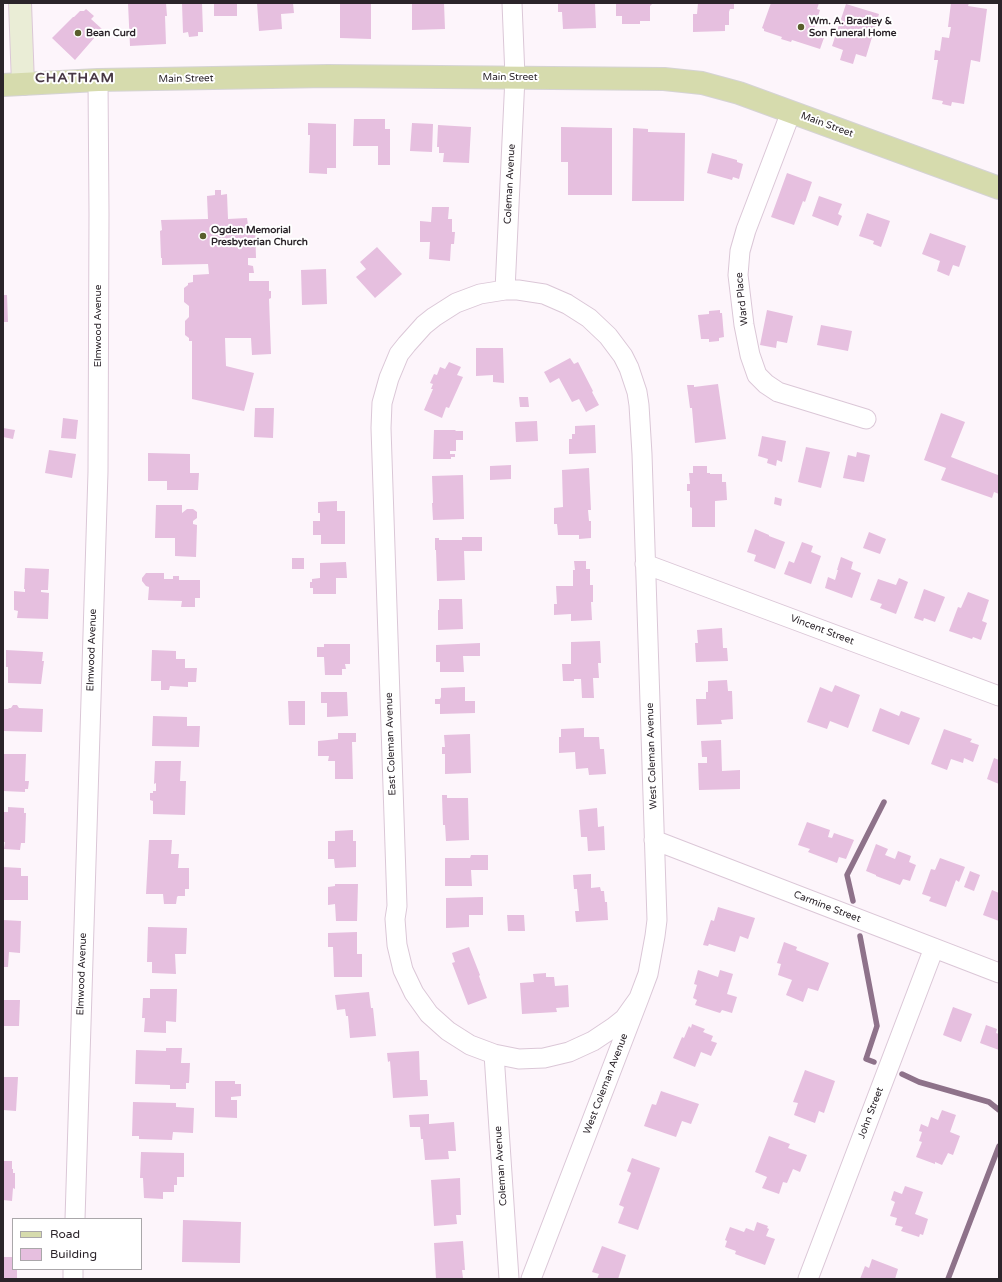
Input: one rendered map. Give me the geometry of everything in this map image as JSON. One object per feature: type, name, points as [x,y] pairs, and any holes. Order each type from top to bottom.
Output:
[{"type":"main road","points":[[13,84],[20,3]]},
{"type":"main road","name":"Main Street","points":[[13,84],[98,80],[340,76],[664,79],[702,84],[740,93],[999,188]]},
{"type":"street","name":"Coleman Avenue","points":[[505,290],[514,77],[512,3]]},
{"type":"street","name":"Elmwood Avenue","points":[[75,1218],[98,472],[98,80]]},
{"type":"street","name":"Ward Place","points":[[791,112],[746,230],[740,251],[738,275],[744,325],[750,354],[757,375],[766,384],[778,392],[866,419]]},
{"type":"street","name":"West Coleman Avenue","points":[[505,290],[518,290],[544,294],[568,304],[589,318],[608,336],[623,356],[635,386],[639,405],[657,920],[648,974],[532,1279]]},
{"type":"street","name":"East Coleman Avenue","points":[[505,290],[480,294],[456,303],[429,321],[411,339],[399,354],[389,378],[382,402],[381,428],[397,945],[403,970],[414,993],[429,1014],[448,1031],[470,1045],[494,1054],[519,1059],[544,1058],[569,1052],[593,1042],[614,1028],[624,1019],[639,998]]},
{"type":"street","name":"Vincent Street","points":[[645,564],[999,696]]},
{"type":"street","name":"Carmine Street","points":[[654,840],[999,973]]},
{"type":"street","name":"John Street","points":[[808,1279],[934,948]]},
{"type":"street","name":"Coleman Avenue","points":[[494,1054],[509,1279]]},
{"type":"building","points":[[128,3],[166,3],[166,44],[130,46]]},
{"type":"building","points":[[182,3],[202,3],[203,32],[198,32],[198,36],[189,37],[188,32],[183,33]]},
{"type":"building","points":[[214,3],[237,3],[237,16],[214,16]]},
{"type":"building","points":[[257,3],[293,3],[294,13],[281,14],[282,29],[259,31]]},
{"type":"building","points":[[340,3],[371,3],[371,39],[340,38]]},
{"type":"building","points":[[412,3],[444,3],[445,29],[412,30]]},
{"type":"building","points":[[558,3],[595,3],[596,28],[563,29],[562,12],[558,12]]},
{"type":"building","points":[[616,3],[653,3],[650,6],[650,21],[640,21],[640,24],[622,24],[622,16],[616,16]]},
{"type":"building","points":[[698,3],[734,3],[734,9],[730,9],[729,12],[729,25],[725,25],[725,31],[693,32],[693,14],[697,14]]},
{"type":"building","points":[[771,3],[819,3],[817,9],[820,10],[813,32],[825,35],[820,49],[792,40],[791,42],[781,39],[782,37],[764,31],[762,28]]},
{"type":"building","points":[[951,3],[969,3],[968,6],[987,9],[980,62],[971,60],[964,104],[952,102],[951,106],[942,104],[943,101],[932,99],[938,60],[934,60],[935,50],[940,51],[942,37],[949,38],[951,27],[948,27]]},
{"type":"building","points":[[846,4],[879,14],[866,57],[856,54],[853,64],[840,60],[843,50],[832,46]]},
{"type":"building","name":"Bean Curd","points":[[86,9],[94,16],[91,19],[102,29],[75,60],[52,38],[80,11],[84,11]]},
{"type":"building","points":[[354,119],[385,119],[385,129],[390,129],[390,165],[378,165],[378,146],[353,146]]},
{"type":"building","points":[[308,123],[336,124],[336,168],[327,168],[327,174],[309,173],[310,135],[308,135]]},
{"type":"building","points":[[412,123],[433,124],[432,152],[410,151]]},
{"type":"building","points":[[438,125],[471,127],[469,163],[443,162],[444,153],[439,153],[439,147],[437,147]]},
{"type":"building","points":[[561,127],[612,128],[612,195],[568,195],[568,162],[561,162]]},
{"type":"building","points":[[633,128],[648,129],[648,132],[685,133],[684,201],[632,201]]},
{"type":"building","points":[[712,153],[737,160],[737,162],[743,164],[739,179],[733,177],[732,180],[707,173]]},
{"type":"building","points":[[787,173],[812,182],[805,202],[803,201],[794,225],[771,217]]},
{"type":"building","points":[[215,190],[221,190],[221,195],[227,194],[228,219],[247,218],[248,225],[255,225],[256,258],[248,258],[248,265],[253,266],[254,273],[249,273],[249,281],[269,281],[269,291],[271,291],[271,298],[269,299],[271,354],[252,355],[251,338],[225,338],[226,366],[254,373],[244,411],[192,399],[192,341],[189,341],[189,338],[185,335],[185,321],[189,317],[189,306],[184,302],[184,288],[188,285],[188,283],[193,282],[193,275],[209,274],[208,264],[162,265],[161,258],[161,220],[208,219],[207,196],[215,195]]},
{"type":"building","points":[[819,196],[842,204],[838,214],[842,216],[838,226],[812,216]]},
{"type":"building","points":[[432,207],[449,207],[448,219],[452,219],[452,232],[455,232],[454,244],[451,244],[450,261],[429,259],[430,242],[420,242],[420,221],[431,222]]},
{"type":"building","points":[[867,213],[890,221],[881,247],[873,244],[874,241],[859,236]]},
{"type":"building","points":[[930,233],[966,246],[959,267],[953,265],[949,276],[937,271],[940,261],[922,254]]},
{"type":"building","points":[[377,247],[402,274],[375,298],[356,277],[366,269],[360,262]]},
{"type":"building","points":[[326,269],[327,304],[302,305],[301,270]]},
{"type":"building","points":[[3,295],[7,295],[8,322],[3,322]]},
{"type":"building","points":[[720,310],[720,313],[722,313],[724,337],[719,338],[719,341],[709,342],[709,339],[701,339],[698,315],[709,314],[709,311]]},
{"type":"building","points":[[767,310],[793,316],[787,343],[777,341],[776,348],[760,345]]},
{"type":"building","points":[[821,325],[852,331],[848,351],[817,345]]},
{"type":"building","points":[[476,348],[503,348],[504,383],[493,382],[493,375],[476,376]]},
{"type":"building","points":[[570,358],[574,364],[578,362],[599,405],[586,412],[579,399],[572,402],[559,378],[550,383],[544,372]]},
{"type":"building","points":[[449,362],[461,367],[457,375],[463,377],[449,408],[446,407],[442,418],[424,410],[433,389],[431,389],[433,384],[430,383],[434,374],[437,375],[440,367],[445,369]]},
{"type":"building","points":[[718,384],[726,439],[695,443],[692,408],[690,408],[687,385],[694,385],[694,387]]},
{"type":"building","points":[[519,397],[528,397],[529,407],[520,407]]},
{"type":"building","points":[[255,408],[274,408],[273,438],[254,437]]},
{"type":"building","points":[[941,413],[965,422],[951,457],[998,475],[999,472],[999,494],[994,492],[992,498],[941,480],[946,468],[924,460]]},
{"type":"building","points":[[63,418],[78,420],[76,439],[61,438]]},
{"type":"building","points":[[537,421],[538,441],[516,442],[515,422]]},
{"type":"building","points":[[595,425],[596,453],[569,454],[569,439],[572,439],[572,434],[575,434],[575,426]]},
{"type":"building","points":[[3,428],[15,430],[13,439],[3,437]]},
{"type":"building","points":[[434,430],[463,431],[463,440],[456,440],[456,451],[450,451],[450,454],[455,454],[455,457],[451,457],[451,459],[433,459]]},
{"type":"building","points":[[762,436],[786,441],[782,462],[777,460],[776,466],[767,463],[768,459],[758,456]]},
{"type":"building","points":[[806,447],[830,452],[821,488],[798,482]]},
{"type":"building","points":[[49,450],[76,454],[72,478],[45,473]]},
{"type":"building","points":[[857,452],[870,455],[864,482],[843,478],[848,455],[856,457]]},
{"type":"building","points":[[148,453],[190,454],[190,473],[199,473],[198,490],[167,490],[167,481],[148,481]]},
{"type":"building","points":[[511,465],[511,479],[490,480],[490,466]]},
{"type":"building","points":[[693,466],[707,466],[707,473],[722,474],[722,482],[726,482],[727,500],[715,501],[715,527],[692,527],[692,508],[690,507],[690,491],[687,491],[687,484],[690,484],[689,473],[693,473]]},
{"type":"building","points":[[589,468],[591,510],[588,510],[589,521],[591,521],[591,538],[579,539],[579,535],[558,535],[557,524],[554,524],[554,508],[563,507],[562,470]]},
{"type":"building","points":[[463,475],[464,519],[433,520],[432,476]]},
{"type":"building","points":[[775,497],[782,499],[781,506],[774,504]]},
{"type":"building","points":[[337,501],[337,511],[345,511],[345,544],[321,544],[321,535],[313,535],[313,521],[320,521],[318,502]]},
{"type":"building","points":[[156,505],[182,505],[182,513],[187,509],[193,509],[197,512],[197,518],[193,521],[193,524],[197,525],[196,557],[175,556],[175,538],[155,538]]},
{"type":"building","points":[[755,529],[785,542],[775,569],[754,561],[756,555],[747,552]]},
{"type":"building","points":[[869,532],[886,539],[880,554],[863,548]]},
{"type":"building","points":[[462,537],[482,537],[482,551],[464,551],[465,580],[437,581],[435,538],[439,538],[439,540],[462,540]]},
{"type":"building","points":[[802,542],[813,546],[811,552],[821,556],[811,584],[784,574],[789,561],[794,563]]},
{"type":"building","points":[[841,557],[853,562],[851,569],[861,573],[852,598],[825,588],[828,577],[835,580]]},
{"type":"building","points":[[292,558],[304,558],[304,569],[292,569]]},
{"type":"building","points":[[574,561],[586,561],[586,569],[590,569],[590,585],[593,585],[593,602],[591,602],[592,620],[571,621],[571,614],[554,615],[554,604],[557,604],[556,586],[573,586],[573,570],[575,570]]},
{"type":"building","points":[[346,562],[347,578],[336,578],[336,594],[313,594],[313,588],[310,588],[310,582],[312,582],[312,579],[320,578],[320,563]]},
{"type":"building","points":[[25,568],[49,569],[48,590],[41,590],[41,592],[49,593],[48,619],[17,618],[18,611],[14,610],[14,591],[25,592]]},
{"type":"building","points":[[146,573],[164,573],[164,579],[173,579],[173,576],[179,576],[179,580],[200,580],[200,598],[195,598],[195,607],[181,607],[182,601],[148,600],[149,587],[142,581],[142,578]]},
{"type":"building","points":[[899,578],[908,582],[896,614],[880,608],[882,604],[870,600],[878,579],[896,585]]},
{"type":"building","points":[[924,589],[945,597],[935,622],[924,618],[923,621],[914,618]]},
{"type":"building","points":[[968,592],[989,600],[982,621],[987,623],[981,640],[973,637],[972,639],[949,631],[958,607],[961,608]]},
{"type":"building","points":[[439,599],[462,599],[463,629],[438,630]]},
{"type":"building","points":[[722,628],[723,648],[727,648],[728,661],[696,662],[695,643],[698,643],[697,630]]},
{"type":"building","points":[[600,641],[601,663],[598,663],[599,678],[593,678],[594,698],[582,698],[581,679],[574,679],[574,681],[563,681],[562,664],[571,664],[571,642]]},
{"type":"building","points":[[480,643],[480,656],[463,656],[464,672],[440,672],[440,662],[436,662],[436,645]]},
{"type":"building","points":[[324,644],[350,644],[350,664],[345,664],[346,669],[342,669],[342,675],[325,675],[324,657],[317,657],[317,647],[324,647]]},
{"type":"building","points":[[6,650],[43,652],[42,661],[44,661],[41,684],[8,683]]},
{"type":"building","points":[[152,650],[176,651],[176,659],[185,659],[185,668],[197,668],[196,682],[188,682],[188,687],[170,686],[169,690],[161,690],[161,681],[151,681]]},
{"type":"building","points":[[727,680],[728,691],[732,691],[733,719],[721,720],[722,724],[697,725],[696,699],[706,699],[706,692],[708,692],[708,681]]},
{"type":"building","points":[[835,685],[860,695],[848,728],[830,721],[827,729],[807,722],[820,687],[832,692]]},
{"type":"building","points":[[465,687],[465,701],[475,701],[475,713],[440,714],[440,704],[435,704],[435,699],[440,699],[441,688]]},
{"type":"building","points":[[321,692],[347,692],[348,716],[327,717],[327,703],[321,703]]},
{"type":"building","points":[[288,701],[305,701],[305,725],[289,725]]},
{"type":"building","points":[[13,705],[17,705],[19,708],[43,709],[42,732],[3,731],[3,709],[11,708]]},
{"type":"building","points":[[880,708],[899,716],[901,711],[920,718],[909,745],[872,731]]},
{"type":"building","points":[[153,716],[187,717],[187,726],[200,726],[199,747],[152,746]]},
{"type":"building","points":[[584,728],[584,737],[599,737],[600,749],[604,749],[606,774],[589,775],[588,768],[576,769],[575,752],[559,753],[559,737],[561,737],[561,729]]},
{"type":"building","points":[[944,729],[972,739],[970,742],[979,745],[973,762],[964,758],[963,763],[951,759],[947,770],[931,764]]},
{"type":"building","points":[[338,733],[356,733],[356,742],[352,742],[353,779],[335,779],[335,761],[328,761],[329,756],[318,756],[318,741],[338,739]]},
{"type":"building","points":[[470,734],[471,773],[445,774],[445,754],[442,754],[442,747],[445,747],[444,735]]},
{"type":"building","points":[[721,740],[722,771],[740,770],[740,789],[699,790],[698,763],[707,763],[707,757],[702,757],[701,741]]},
{"type":"building","points":[[3,754],[26,754],[25,781],[29,781],[28,789],[25,789],[25,792],[3,791]]},
{"type":"building","points":[[994,758],[999,760],[999,784],[987,779]]},
{"type":"building","points":[[155,761],[181,761],[180,781],[186,781],[185,815],[153,814],[153,801],[150,800],[150,793],[156,791],[156,783],[154,784]]},
{"type":"building","points":[[442,795],[447,795],[447,798],[468,798],[469,840],[446,841],[445,825],[443,825]]},
{"type":"building","points":[[8,807],[24,808],[24,813],[26,813],[25,843],[21,843],[20,850],[4,849],[3,812],[8,812]]},
{"type":"building","points":[[597,808],[598,827],[604,826],[605,850],[588,851],[587,837],[581,837],[579,810]]},
{"type":"building","points":[[807,822],[830,830],[828,837],[832,838],[834,833],[854,840],[846,859],[839,857],[837,863],[808,852],[810,849],[798,845]]},
{"type":"building","points":[[353,830],[353,841],[356,841],[356,867],[335,868],[334,859],[328,859],[328,841],[335,841],[335,831]]},
{"type":"building","points":[[149,840],[172,840],[171,854],[179,854],[178,868],[189,868],[189,889],[185,889],[185,896],[177,897],[176,904],[164,904],[163,894],[146,894]]},
{"type":"building","points":[[876,844],[888,849],[885,855],[895,859],[898,851],[911,856],[909,862],[916,865],[910,881],[903,879],[900,885],[866,871]]},
{"type":"building","points":[[471,855],[488,855],[488,870],[471,870],[472,886],[445,886],[445,858],[470,858]]},
{"type":"building","points":[[940,858],[965,867],[959,882],[956,880],[946,907],[929,901],[931,897],[922,894],[931,869],[935,870]]},
{"type":"building","points":[[3,867],[21,868],[21,876],[28,876],[28,900],[3,900]]},
{"type":"building","points":[[970,871],[980,875],[974,891],[964,887]]},
{"type":"building","points":[[591,874],[591,888],[600,887],[601,891],[604,891],[605,902],[607,902],[608,920],[576,922],[575,911],[579,911],[577,889],[574,889],[573,875]]},
{"type":"building","points":[[335,884],[358,884],[357,921],[336,921],[335,904],[328,905],[328,887],[335,886]]},
{"type":"building","points":[[992,890],[999,893],[999,921],[983,915]]},
{"type":"building","points":[[483,897],[483,915],[469,915],[469,927],[446,928],[446,898]]},
{"type":"building","points":[[718,907],[755,918],[748,939],[740,936],[735,952],[709,944],[708,946],[703,945],[711,920],[714,921]]},
{"type":"building","points":[[507,915],[524,915],[525,931],[508,931]]},
{"type":"building","points":[[3,920],[21,921],[20,953],[9,952],[8,967],[3,967]]},
{"type":"building","points":[[148,927],[187,928],[186,954],[175,954],[176,974],[152,973],[152,962],[147,962]]},
{"type":"building","points":[[357,932],[357,954],[362,954],[362,977],[334,977],[333,947],[328,947],[328,933]]},
{"type":"building","points":[[784,942],[797,947],[796,950],[829,963],[818,991],[808,988],[803,1002],[786,995],[792,980],[778,975],[781,964],[777,963]]},
{"type":"building","points":[[469,947],[487,998],[468,1005],[452,963],[455,962],[452,953]]},
{"type":"building","points":[[698,970],[718,977],[720,970],[733,974],[727,994],[737,997],[732,1013],[722,1010],[720,1013],[695,1005],[697,1000],[693,998],[697,985],[694,984]]},
{"type":"building","points":[[546,973],[546,977],[554,977],[555,986],[568,985],[569,1007],[556,1008],[557,1012],[522,1014],[520,983],[534,982],[533,974]]},
{"type":"building","points":[[150,989],[177,989],[176,1022],[166,1021],[166,1033],[144,1032],[145,1018],[142,1018],[143,998],[150,998]]},
{"type":"building","points":[[369,992],[371,1008],[373,1008],[376,1036],[350,1038],[348,1016],[346,1016],[345,1009],[337,1010],[335,995]]},
{"type":"building","points":[[3,1000],[20,1000],[19,1026],[3,1026]]},
{"type":"building","points":[[953,1007],[972,1014],[961,1042],[943,1035]]},
{"type":"building","points":[[692,1024],[705,1029],[703,1032],[713,1036],[711,1041],[717,1043],[711,1056],[701,1052],[695,1067],[673,1058],[682,1037],[684,1038],[689,1026],[691,1028]]},
{"type":"building","points":[[986,1025],[997,1029],[996,1033],[999,1034],[999,1050],[980,1043]]},
{"type":"building","points":[[166,1048],[182,1048],[181,1063],[190,1063],[189,1083],[186,1083],[186,1089],[170,1089],[170,1085],[135,1084],[136,1050],[166,1051]]},
{"type":"building","points":[[419,1051],[420,1080],[427,1080],[428,1096],[393,1098],[390,1061],[388,1062],[387,1053]]},
{"type":"building","points":[[805,1070],[835,1081],[824,1113],[819,1111],[815,1123],[794,1115],[798,1103],[793,1102]]},
{"type":"building","points":[[3,1077],[18,1077],[16,1111],[3,1110]]},
{"type":"building","points":[[215,1081],[235,1081],[235,1084],[241,1084],[241,1096],[231,1097],[231,1100],[237,1100],[237,1118],[215,1117]]},
{"type":"building","points":[[661,1091],[699,1104],[691,1124],[682,1121],[676,1137],[644,1126],[652,1104],[656,1105]]},
{"type":"building","points":[[133,1102],[176,1103],[176,1107],[194,1108],[193,1133],[173,1132],[172,1140],[139,1139],[139,1136],[132,1136]]},
{"type":"building","points":[[942,1110],[956,1115],[950,1132],[960,1136],[953,1155],[948,1153],[942,1165],[916,1157],[922,1142],[919,1141],[922,1132],[919,1131],[921,1124],[928,1127],[931,1117],[938,1120]]},
{"type":"building","points":[[429,1114],[429,1124],[454,1122],[456,1151],[448,1151],[449,1159],[425,1160],[420,1127],[410,1127],[409,1115]]},
{"type":"building","points":[[769,1136],[790,1144],[788,1148],[807,1155],[800,1172],[793,1169],[787,1183],[783,1182],[779,1194],[762,1188],[767,1177],[755,1172]]},
{"type":"building","points":[[141,1152],[184,1153],[184,1177],[177,1177],[177,1185],[174,1185],[174,1192],[163,1192],[163,1199],[144,1198],[143,1178],[140,1178]]},
{"type":"building","points":[[632,1158],[660,1168],[638,1230],[618,1223],[624,1207],[619,1205],[631,1173],[627,1171]]},
{"type":"building","points":[[3,1161],[12,1161],[13,1173],[15,1173],[15,1189],[13,1188],[12,1201],[3,1200]]},
{"type":"building","points":[[460,1178],[461,1215],[456,1215],[457,1224],[434,1226],[431,1180]]},
{"type":"building","points":[[905,1186],[923,1192],[915,1214],[928,1219],[923,1235],[920,1234],[919,1237],[901,1231],[903,1227],[895,1225],[897,1218],[890,1216],[895,1202],[891,1200],[894,1191],[902,1194]]},
{"type":"building","points":[[183,1220],[241,1222],[240,1263],[182,1262]]},
{"type":"building","points":[[757,1222],[768,1226],[767,1228],[769,1229],[766,1236],[775,1239],[765,1265],[735,1254],[736,1251],[725,1247],[727,1241],[725,1240],[730,1227],[744,1232],[746,1228],[754,1231]]},
{"type":"building","points":[[463,1241],[465,1270],[462,1270],[463,1278],[436,1279],[434,1243]]},
{"type":"building","points":[[602,1246],[626,1255],[618,1279],[597,1279],[599,1274],[592,1272]]},
{"type":"building","points":[[3,1257],[12,1257],[12,1270],[17,1270],[17,1279],[3,1279]]},
{"type":"building","points":[[872,1259],[898,1269],[895,1279],[860,1279],[865,1266],[869,1268]]},
{"type":"waterway","points":[[853,901],[847,875],[884,802]]},
{"type":"waterway","points":[[860,936],[877,1026],[866,1059],[874,1062]]},
{"type":"waterway","points":[[902,1074],[919,1082],[989,1102],[999,1110]]},
{"type":"waterway","points":[[948,1279],[999,1146]]},
{"type":"place","name":"Wm. A. Bradley & Son Funeral Home","points":[[801,27]]},
{"type":"place","name":"Bean Curd","points":[[78,33]]},
{"type":"place","name":"Ogden Memorial Presbyterian Church","points":[[203,236]]},
{"type":"district","name":"CHATHAM","points":[[75,78]]}]
